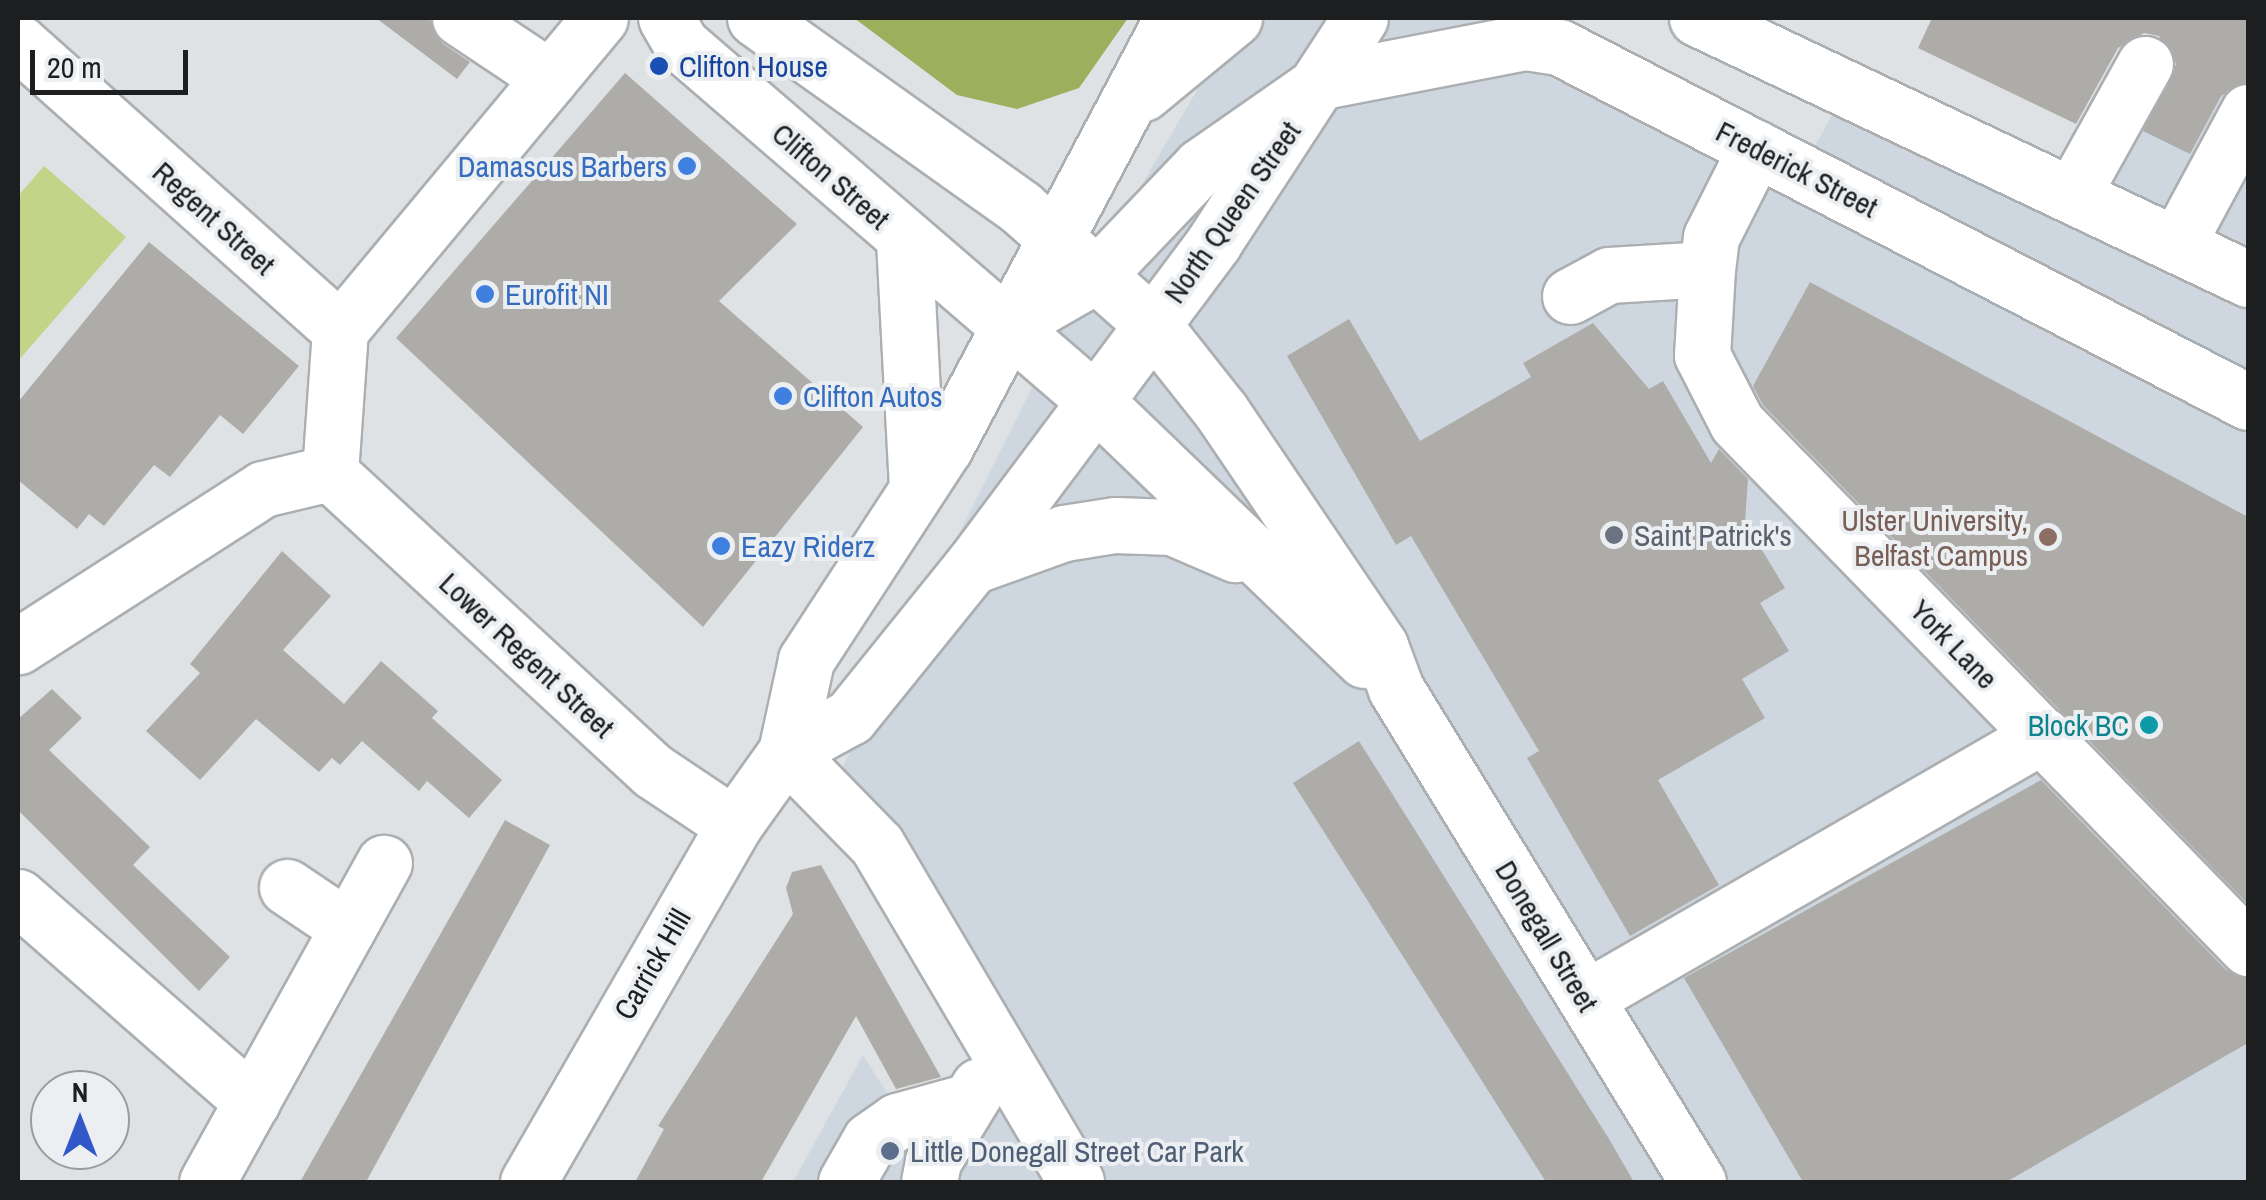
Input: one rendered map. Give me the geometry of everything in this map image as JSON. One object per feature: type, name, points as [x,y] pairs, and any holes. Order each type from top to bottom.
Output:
[{"type":"main road","points":[[460,18],[550,78]]},
{"type":"main road","points":[[25,622],[334,449],[340,330],[600,18]]},
{"type":"main road","name":"Clifton Street","points":[[666,18],[681,44],[1004,328]]},
{"type":"main road","points":[[755,18],[917,128],[1054,239]]},
{"type":"main road","points":[[1004,328],[1172,18]]},
{"type":"main road","points":[[1125,108],[1234,18]]},
{"type":"main road","name":"North Queen Street","points":[[1094,400],[1324,81],[1360,18]]},
{"type":"main road","points":[[1696,18],[2248,279]]},
{"type":"main road","name":"Regent Street","points":[[18,42],[340,330]]},
{"type":"main road","name":"Frederick Street","points":[[1324,81],[1497,42],[1542,45],[1756,148],[2248,402]]},
{"type":"main road","points":[[2072,194],[2145,64]]},
{"type":"main road","points":[[1004,328],[1098,274],[1201,166],[1324,81]]},
{"type":"main road","points":[[2177,244],[2248,112]]},
{"type":"main road","name":"York Lane","points":[[1756,148],[1712,237],[1702,355],[1737,422],[2248,948]]},
{"type":"main road","name":"Donegall Street","points":[[1054,239],[1152,324],[1222,411],[1370,630],[1396,689],[1698,1182]]},
{"type":"main road","points":[[904,240],[917,488]]},
{"type":"main road","points":[[1570,296],[1609,276],[1708,269]]},
{"type":"main road","name":"Donegall Street","points":[[1004,328],[1094,400],[1261,565],[1396,689]]},
{"type":"main road","name":"Carrick Hill","points":[[528,1182],[734,824],[786,752],[806,660],[917,488],[1004,328]]},
{"type":"main road","name":"Carrick Hill","points":[[786,752],[850,717],[972,566],[1094,400]]},
{"type":"main road","name":"Lower Regent Street","points":[[334,449],[652,772],[734,824]]},
{"type":"main road","points":[[972,566],[1064,533],[1138,524],[1172,527],[1261,565]]},
{"type":"main road","points":[[1586,998],[2044,735]]},
{"type":"main road","points":[[786,752],[877,846],[1072,1180]]},
{"type":"main road","points":[[207,1182],[384,863]]},
{"type":"main road","points":[[287,887],[348,928]]},
{"type":"main road","points":[[18,897],[252,1102]]},
{"type":"main road","points":[[930,1182],[966,1102],[1002,1056]]},
{"type":"main road","points":[[846,1182],[870,1140],[897,1121],[966,1102]]},
{"type":"shaded area","points":[[1239,18],[1555,18],[1815,146],[1847,88],[2092,204],[2207,18],[2248,18],[2248,1182],[793,1182],[863,1055],[899,1112],[981,1068],[830,792],[1081,289]]},
{"type":"green space","points":[[854,18],[1128,18],[1079,88],[1017,109],[957,95]]},
{"type":"green space","points":[[44,166],[126,237],[18,361],[18,196]]},
{"type":"building","points":[[376,18],[429,18],[442,43],[470,62],[457,79]]},
{"type":"building","points":[[1932,18],[2248,18],[2248,81],[2221,96],[2190,154],[2143,131],[2176,64],[2159,36],[2144,33],[2118,48],[2076,124],[1918,48]]},
{"type":"building","points":[[625,73],[797,224],[719,301],[863,427],[703,627],[396,338]]},
{"type":"building","points":[[149,242],[299,366],[243,434],[220,415],[170,477],[154,465],[104,526],[89,514],[77,529],[18,480],[18,402]]},
{"type":"building","name":"Block BC","points":[[1810,282],[2248,517],[2248,904],[1763,405],[1753,386]]},
{"type":"building","points":[[1349,319],[1420,441],[1531,377],[1523,363],[1593,323],[1649,389],[1663,381],[1711,463],[1719,449],[1748,479],[1745,522],[1785,588],[1760,603],[1789,651],[1742,679],[1765,718],[1658,780],[1719,885],[1630,936],[1527,758],[1539,751],[1411,536],[1396,545],[1287,356]]},
{"type":"building","points":[[282,551],[331,596],[283,650],[344,704],[381,661],[438,711],[432,718],[502,780],[469,818],[427,781],[419,791],[362,741],[340,765],[332,758],[319,772],[256,719],[200,780],[146,731],[200,673],[190,664]]},
{"type":"building","points":[[52,689],[82,718],[49,750],[150,847],[133,865],[230,957],[199,991],[18,810],[18,719]]},
{"type":"building","points":[[1359,741],[1634,1182],[1546,1182],[1293,783]]},
{"type":"building","points":[[2041,780],[2226,970],[2248,978],[2248,1043],[2006,1182],[1803,1182],[1684,978]]},
{"type":"building","points":[[505,820],[550,845],[366,1182],[300,1182]]},
{"type":"building","points":[[821,865],[941,1077],[896,1089],[856,1016],[761,1182],[635,1182],[664,1129],[658,1126],[793,914],[786,888],[792,872]]},
{"type":"place","name":"Clifton House","points":[[659,66]]},
{"type":"place","name":"Damascus Barbers","points":[[687,166]]},
{"type":"place","name":"Eurofit NI","points":[[485,294]]},
{"type":"place","name":"Clifton Autos","points":[[783,396]]},
{"type":"place","name":"Saint Patrick's","points":[[1614,535]]},
{"type":"place","name":"Ulster University, Belfast Campus","points":[[2048,537]]},
{"type":"place","name":"Eazy Riderz","points":[[721,546]]},
{"type":"place","name":"Block BC","points":[[2149,725]]},
{"type":"place","name":"Little Donegall Street Car Park","points":[[890,1151]]}]
